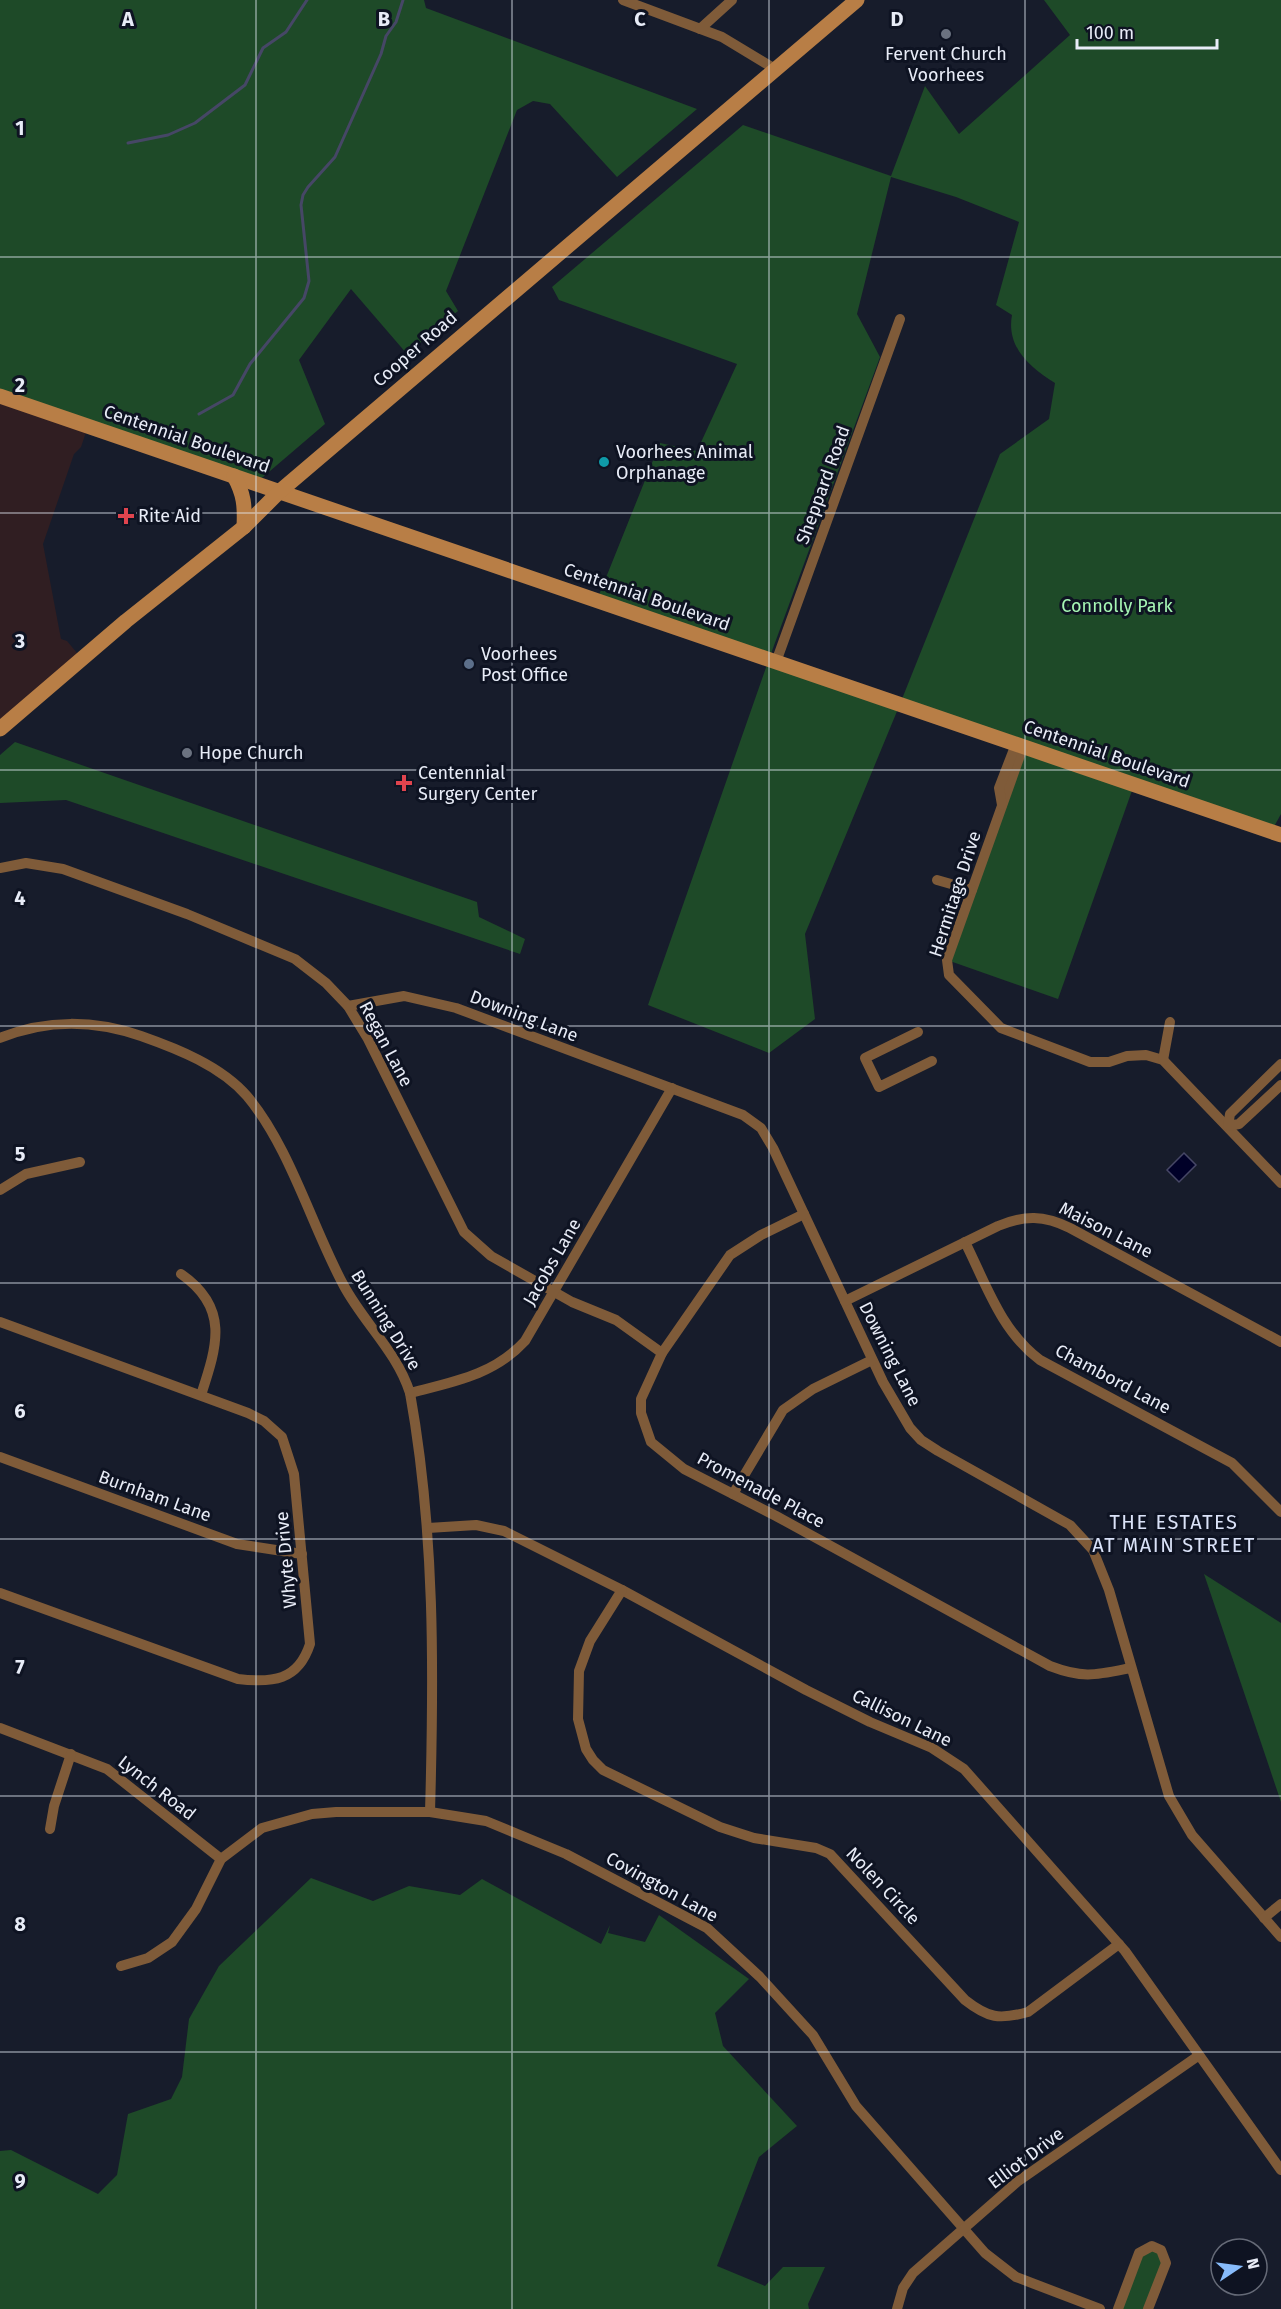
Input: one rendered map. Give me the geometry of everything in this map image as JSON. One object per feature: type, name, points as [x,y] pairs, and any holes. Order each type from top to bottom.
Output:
[{"type":"main road","name":"Cooper Road","points":[[0,729],[126,621],[244,526],[279,492],[856,0]]},
{"type":"main road","name":"Centennial Boulevard","points":[[0,396],[1281,835]]},
{"type":"main road","points":[[234,476],[243,491],[246,504],[244,526]]},
{"type":"street","points":[[623,0],[722,37],[775,69]]},
{"type":"street","points":[[700,29],[732,0]]},
{"type":"street","name":"Sheppard Road","points":[[776,662],[900,319]]},
{"type":"street","name":"Hermitage Drive","points":[[1020,745],[999,788],[1002,805],[947,960],[949,975],[1001,1028],[1090,1062],[1109,1062],[1127,1056],[1146,1055],[1163,1060]]},
{"type":"street","name":"Regan Lane","points":[[0,868],[26,863],[40,864],[188,914],[295,959],[326,983],[348,1006],[368,1039],[464,1232],[491,1256],[554,1292],[616,1320],[662,1353]]},
{"type":"street","points":[[937,880],[972,890]]},
{"type":"street","name":"Downing Lane","points":[[348,1006],[385,998],[417,997],[456,1008],[754,1121],[773,1148],[872,1360],[904,1419],[921,1440],[1070,1525],[1083,1537],[1102,1567],[1169,1796],[1192,1834],[1281,1937]]},
{"type":"street","points":[[1170,1022],[1163,1060],[1281,1183]]},
{"type":"street","name":"Bunning Drive","points":[[0,1038],[32,1027],[74,1023],[114,1027],[196,1058],[246,1095],[270,1130],[343,1285],[399,1365],[410,1393],[432,1576],[433,1697],[430,1812]]},
{"type":"street","points":[[918,1032],[865,1058],[879,1087],[932,1061]]},
{"type":"street","points":[[1228,1126],[1230,1114],[1281,1064]]},
{"type":"street","points":[[1228,1126],[1239,1124],[1281,1085]]},
{"type":"street","name":"Jacobs Lane","points":[[410,1393],[477,1375],[510,1357],[525,1341],[672,1088]]},
{"type":"street","points":[[0,1190],[26,1174],[80,1162]]},
{"type":"street","name":"Promenade Place","points":[[804,1214],[761,1234],[730,1255],[662,1353],[641,1399],[641,1413],[651,1442],[684,1469],[1050,1666],[1075,1675],[1089,1676],[1131,1668]]},
{"type":"street","name":"Maison Lane","points":[[845,1301],[1015,1219],[1034,1216],[1053,1219],[1281,1342]]},
{"type":"street","name":"Chambord Lane","points":[[966,1242],[1008,1329],[1023,1347],[1041,1360],[1232,1463],[1281,1512]]},
{"type":"street","points":[[181,1274],[206,1295],[215,1320],[214,1353],[201,1395]]},
{"type":"street","name":"Whyte Drive","points":[[0,1322],[201,1395],[264,1421],[282,1437],[294,1474],[310,1644],[303,1660],[286,1676],[265,1682],[238,1679],[0,1593]]},
{"type":"street","points":[[734,1494],[783,1410],[813,1389],[872,1360]]},
{"type":"street","name":"Burnham Lane","points":[[0,1457],[237,1544],[302,1554]]},
{"type":"street","name":"Callison Lane","points":[[428,1528],[476,1525],[504,1531],[622,1590],[806,1690],[870,1722],[932,1748],[964,1769],[1119,1944],[1281,2170]]},
{"type":"street","name":"Nolen Circle","points":[[622,1590],[584,1655],[577,1688],[578,1719],[586,1749],[603,1770],[720,1827],[754,1838],[816,1848],[830,1854],[965,2000],[989,2016],[1010,2017],[1028,2012],[1119,1944]]},
{"type":"street","name":"Lynch Road","points":[[0,1728],[92,1762],[124,1781],[221,1859]]},
{"type":"street","points":[[50,1829],[54,1806],[71,1754]]},
{"type":"street","name":"Covington Lane","points":[[121,1966],[148,1958],[172,1942],[196,1910],[221,1859],[250,1834],[278,1821],[336,1812],[430,1812],[463,1815],[511,1829],[566,1854],[707,1928],[760,1977],[813,2035],[856,2106],[985,2253],[1016,2277],[1101,2309]]},
{"type":"street","points":[[1264,1918],[1281,1904]]},
{"type":"street","name":"Elliot Drive","points":[[897,2309],[903,2288],[913,2273],[1017,2182],[1198,2056]]},
{"type":"street","points":[[1118,2309],[1139,2253],[1152,2246],[1164,2253],[1166,2263],[1148,2309]]},
{"type":"shaded area","points":[[0,396],[88,426],[81,447],[74,454],[43,544],[61,639],[67,641],[82,659],[0,729]]},
{"type":"green space","points":[[0,0],[424,0],[426,8],[697,109],[617,177],[550,104],[533,101],[517,110],[446,291],[458,311],[407,354],[351,289],[299,360],[325,424],[256,483],[0,396]]},
{"type":"green space","name":"Connolly Park","points":[[1044,0],[1281,0],[1281,814],[1271,832],[1134,785],[1058,999],[947,960],[1023,747],[900,704],[1000,454],[1049,419],[1055,383],[1037,371],[1022,355],[1013,337],[1012,315],[996,305],[1019,222],[956,197],[891,177],[857,314],[880,357],[769,659],[597,600],[660,443],[697,451],[737,364],[559,300],[552,287],[743,125],[891,176],[925,86],[959,134],[1070,35]]},
{"type":"green space","points":[[769,659],[900,704],[805,934],[815,1019],[769,1053],[648,1005]]},
{"type":"green space","points":[[15,742],[477,902],[479,917],[525,939],[520,954],[66,800],[0,803],[0,755]]},
{"type":"green space","points":[[1204,1574],[1281,1623],[1281,1802]]},
{"type":"green space","points":[[311,1878],[373,1901],[409,1886],[460,1895],[482,1879],[601,1944],[610,1925],[608,1933],[645,1942],[659,1915],[749,1979],[715,2013],[723,2046],[797,2126],[759,2157],[717,2266],[765,2286],[783,2267],[825,2267],[808,2304],[809,2309],[0,2309],[0,2151],[11,2150],[98,2194],[117,2175],[128,2114],[171,2099],[182,2077],[189,2019],[219,1966]]},
{"type":"green space","points":[[1143,2249],[1164,2253],[1148,2309],[1118,2309]]},
{"type":"water","points":[[1184,1153],[1196,1165],[1179,1182],[1167,1170]]},
{"type":"waterway","points":[[128,143],[168,135],[195,123],[245,85],[263,48],[286,32],[307,0]]},
{"type":"waterway","points":[[199,414],[233,395],[250,364],[304,298],[309,281],[301,205],[303,195],[335,157],[381,54],[386,36],[396,22],[403,0]]},
{"type":"place","name":"Fervent Church Voorhees","points":[[946,34]]},
{"type":"place","name":"Voorhees Animal Orphanage","points":[[604,462]]},
{"type":"place","name":"Rite Aid","points":[[126,516]]},
{"type":"place","name":"Voorhees Post Office","points":[[469,664]]},
{"type":"place","name":"Hope Church","points":[[187,753]]},
{"type":"place","name":"Centennial Surgery Center","points":[[404,783]]},
{"type":"district","name":"THE ESTATES AT MAIN STREET","points":[[1174,1534]]}]
